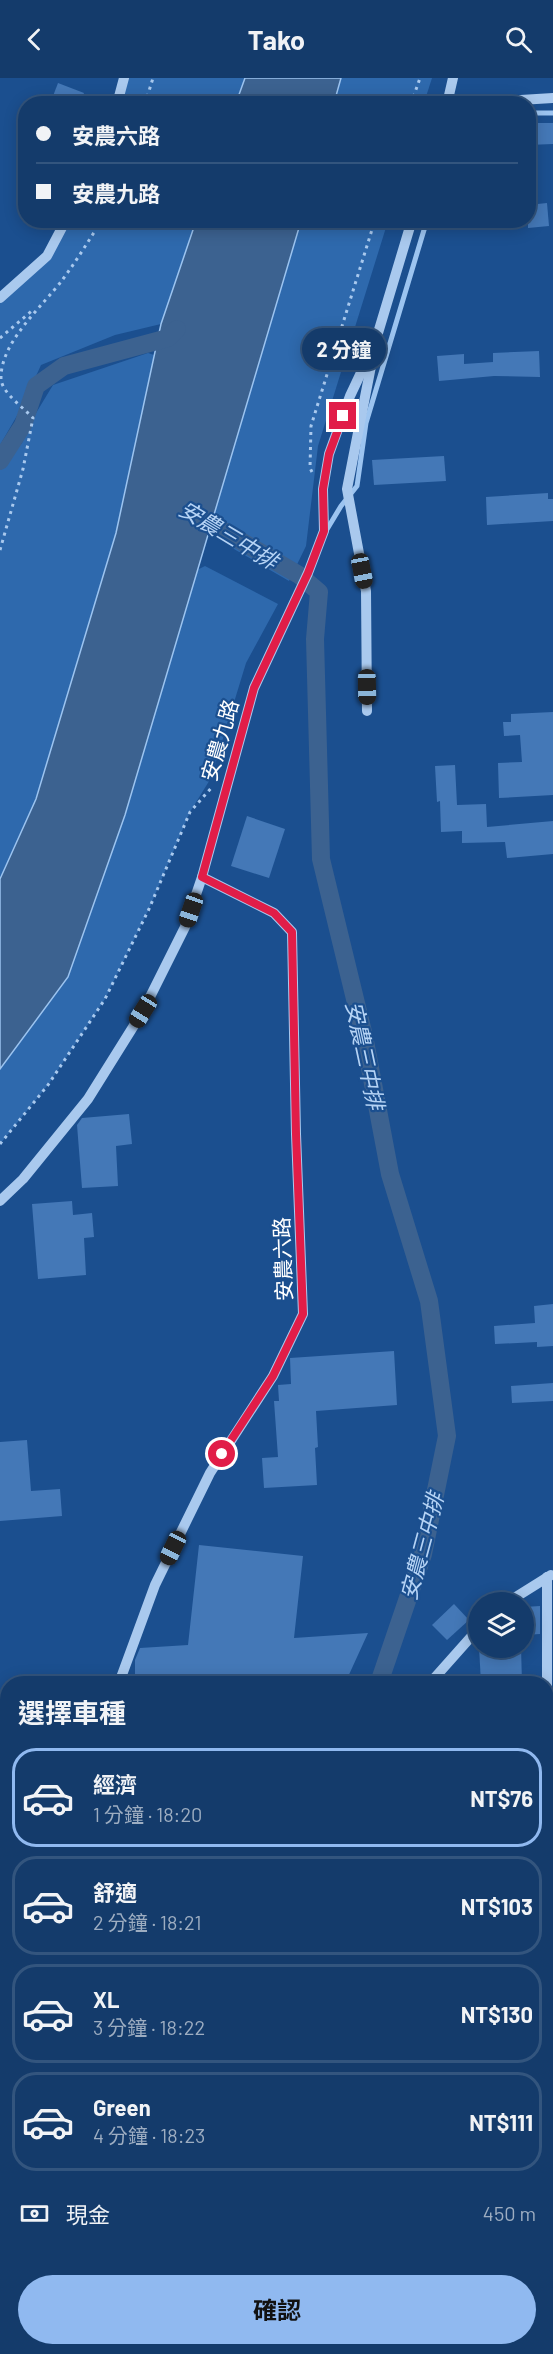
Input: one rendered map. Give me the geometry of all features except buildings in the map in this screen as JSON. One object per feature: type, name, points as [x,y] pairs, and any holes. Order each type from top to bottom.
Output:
[{"type":"street","points":[[119,96],[124,78]]},
{"type":"street","points":[[449,96],[453,78]]},
{"type":"street","points":[[536,99],[553,98]]},
{"type":"street","points":[[0,298],[47,256],[62,228]]},
{"type":"street","name":"安農九路","points":[[0,1201],[23,1179],[88,1099],[130,1030],[185,927],[202,877],[254,688],[308,573],[324,531],[323,489],[329,454],[350,396],[375,343],[410,228]]},
{"type":"street","points":[[368,711],[366,591],[346,489],[375,343]]},
{"type":"street","name":"安農六路","points":[[122,1676],[155,1585],[210,1473],[273,1376],[303,1314],[296,1134],[292,932],[274,913],[202,877]]},
{"type":"street","points":[[524,1592],[550,1576]]},
{"type":"street","points":[[550,1576],[550,1676]]},
{"type":"street","points":[[436,1676],[468,1640]]},
{"type":"path","points":[[147,96],[153,78]]},
{"type":"path","points":[[414,96],[420,78]]},
{"type":"path","points":[[0,339],[38,306],[62,280],[97,228]]},
{"type":"path","points":[[323,489],[310,468],[311,426],[373,228]]},
{"type":"path","points":[[0,550],[23,469],[31,417],[1,381],[3,356],[38,306]]},
{"type":"path","points":[[0,1144],[48,1085],[105,999],[149,909],[190,812],[232,763]]},
{"type":"shaded area","points":[[124,78],[245,78],[239,96],[119,96]]},
{"type":"shaded area","points":[[245,78],[341,78],[336,96],[239,96]]},
{"type":"shaded area","points":[[341,78],[432,78],[426,96],[336,96]]},
{"type":"shaded area","points":[[62,228],[194,228],[161,324],[115,335],[41,365],[22,407],[0,445],[0,298],[47,256]]},
{"type":"shaded area","points":[[194,228],[299,228],[125,815],[68,977],[0,1069],[0,879],[36,799],[116,533],[161,324]]},
{"type":"shaded area","points":[[297,228],[386,228],[318,446],[306,546],[289,581],[208,534]]},
{"type":"shaded area","points":[[148,353],[154,355],[116,533],[36,799],[0,879],[0,469],[22,443],[33,418],[53,385]]},
{"type":"shaded area","points":[[205,566],[278,604],[246,663],[211,778],[190,812],[149,909],[105,999],[48,1085],[0,1144],[0,1069],[68,977],[197,570]]},
{"type":"waterway","points":[[536,113],[553,113]]},
{"type":"waterway","points":[[326,531],[341,506],[357,486],[366,423],[425,228]]},
{"type":"waterway","points":[[0,461],[23,425],[36,386],[64,366],[168,338],[177,329]]},
{"type":"waterway","name":"安農三中排","points":[[191,512],[299,575],[319,592],[315,639],[321,859],[364,1036],[390,1174],[429,1301],[447,1436],[423,1554],[381,1676]]},
{"type":"route","points":[[222,1454],[273,1376],[303,1314],[296,1134],[292,932],[274,913],[202,877],[254,688],[308,573],[324,531],[323,489],[329,454],[343,416]]}]
